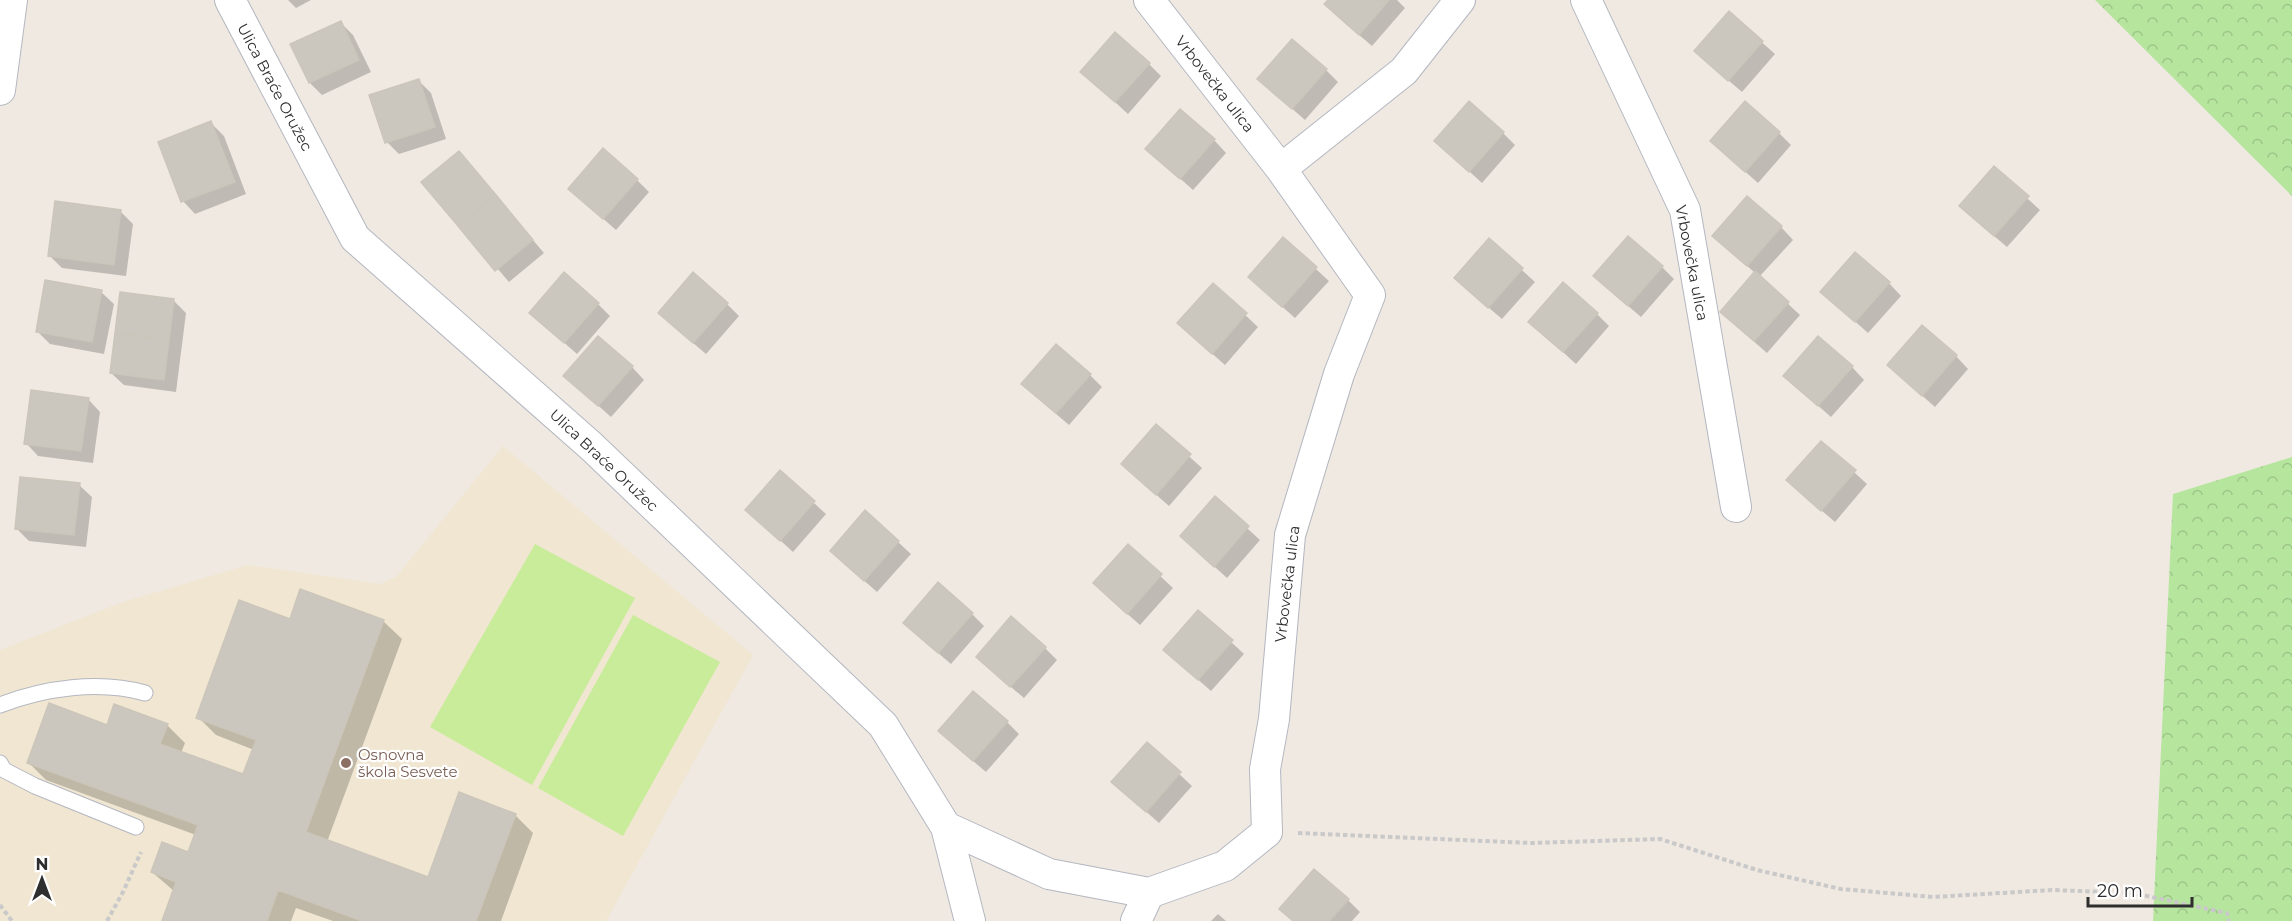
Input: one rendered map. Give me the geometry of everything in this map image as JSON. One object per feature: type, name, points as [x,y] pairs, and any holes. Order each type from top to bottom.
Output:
[{"type":"street","points":[[0,90],[12,0]]},
{"type":"street","name":"Ulica Braće Oružec","points":[[230,0],[355,238],[591,446],[883,724],[946,827],[970,921]]},
{"type":"street","name":"Vrbovečka ulica","points":[[1149,0],[1281,169],[1370,295],[1339,374],[1290,535],[1274,719],[1265,769],[1266,832]]},
{"type":"street","points":[[1281,169],[1404,71],[1460,0]]},
{"type":"street","name":"Vrbovečka ulica","points":[[1586,0],[1685,210],[1736,507]]},
{"type":"street","points":[[946,827],[1049,874],[1149,893],[1225,866],[1266,832]]},
{"type":"street","points":[[1136,921],[1149,893]]},
{"type":"lane","points":[[0,705],[26,695],[64,689],[125,687],[146,693]]},
{"type":"lane","points":[[0,763],[4,770],[36,786],[136,827]]},
{"type":"path","points":[[107,921],[123,892],[149,833],[136,827]]},
{"type":"path","points":[[1266,832],[1531,843],[1660,839],[1757,870],[1841,889],[1933,897],[2052,890],[2133,893],[2226,913],[2229,921]]},
{"type":"path","points":[[0,905],[12,921]]},
{"type":"shaded area","name":"Osnovna škola Sesvete","points":[[503,446],[753,655],[606,921],[0,921],[0,650],[123,602],[248,565],[381,584],[396,577]]},
{"type":"green space","points":[[2095,0],[2292,0],[2292,196]]},
{"type":"green space","points":[[2292,457],[2292,921],[2153,921],[2173,494]]},
{"type":"green space","points":[[535,544],[635,598],[532,785],[430,727]]},
{"type":"green space","points":[[633,615],[720,662],[623,836],[538,788]]},
{"type":"building","points":[[1328,0],[1389,0],[1359,35],[1324,4]]},
{"type":"building","points":[[1729,11],[1763,41],[1728,81],[1694,51]]},
{"type":"building","points":[[341,21],[359,60],[309,83],[290,44]]},
{"type":"building","points":[[1115,32],[1150,63],[1115,102],[1080,72]]},
{"type":"building","points":[[1292,39],[1327,69],[1292,109],[1257,79]]},
{"type":"building","points":[[419,79],[435,127],[385,143],[369,95]]},
{"type":"building","points":[[1469,101],[1504,132],[1469,172],[1434,141]]},
{"type":"building","points":[[1745,101],[1780,132],[1745,172],[1710,141]]},
{"type":"building","points":[[1180,109],[1215,139],[1180,179],[1145,149]]},
{"type":"building","points":[[211,121],[235,182],[181,202],[158,142]]},
{"type":"building","points":[[603,148],[638,179],[603,219],[568,189]]},
{"type":"building","points":[[459,151],[496,195],[458,226],[421,182]]},
{"type":"building","points":[[1994,166],[2029,196],[1994,236],[1959,206]]},
{"type":"building","points":[[496,195],[533,240],[495,271],[458,226]]},
{"type":"building","points":[[1747,196],[1782,226],[1747,266],[1712,236]]},
{"type":"building","points":[[55,201],[121,210],[114,265],[48,256]]},
{"type":"building","points":[[1628,236],[1663,266],[1628,306],[1593,276]]},
{"type":"building","points":[[1283,237],[1317,267],[1282,307],[1248,277]]},
{"type":"building","points":[[1489,238],[1523,268],[1488,308],[1454,278]]},
{"type":"building","points":[[1855,252],[1890,282],[1855,322],[1820,292]]},
{"type":"building","points":[[1755,271],[1789,302],[1754,341],[1720,312]]},
{"type":"building","points":[[564,272],[599,303],[564,343],[529,313]]},
{"type":"building","points":[[693,272],[728,303],[693,343],[658,313]]},
{"type":"building","points":[[45,280],[102,290],[92,342],[36,332]]},
{"type":"building","points":[[1563,282],[1598,313],[1563,352],[1528,322]]},
{"type":"building","points":[[1213,283],[1247,313],[1212,354],[1177,323]]},
{"type":"building","points":[[120,292],[174,299],[169,340],[115,333]]},
{"type":"building","points":[[1922,325],[1957,355],[1922,396],[1887,365]]},
{"type":"building","points":[[115,333],[169,340],[164,380],[110,373]]},
{"type":"building","points":[[598,336],[633,366],[598,406],[563,376]]},
{"type":"building","points":[[1818,336],[1853,366],[1818,406],[1783,376]]},
{"type":"building","points":[[1056,344],[1091,374],[1056,413],[1021,384]]},
{"type":"building","points":[[31,390],[89,398],[81,451],[24,444]]},
{"type":"building","points":[[1156,424],[1191,454],[1156,495],[1121,464]]},
{"type":"building","points":[[1821,441],[1856,470],[1821,511],[1786,480]]},
{"type":"building","points":[[780,470],[815,501],[780,541],[745,510]]},
{"type":"building","points":[[20,477],[80,483],[74,535],[15,529]]},
{"type":"building","points":[[1215,496],[1249,526],[1214,567],[1180,536]]},
{"type":"building","points":[[865,510],[899,541],[864,581],[830,551]]},
{"type":"building","points":[[1128,544],[1162,574],[1127,614],[1093,583]]},
{"type":"building","points":[[938,582],[973,613],[938,653],[903,623]]},
{"type":"building","points":[[300,589],[384,620],[306,832],[428,877],[459,792],[516,814],[476,921],[362,921],[278,890],[267,921],[162,921],[176,882],[151,872],[162,842],[188,852],[198,825],[27,763],[49,703],[107,725],[114,704],[168,724],[160,744],[243,774],[256,740],[196,718],[239,600],[290,619]]},
{"type":"building","points":[[1198,610],[1233,640],[1198,680],[1163,650]]},
{"type":"building","points":[[1011,616],[1046,647],[1010,687],[976,657]]},
{"type":"building","points":[[973,691],[1008,721],[973,761],[938,731]]},
{"type":"building","points":[[1147,742],[1181,772],[1146,812],[1111,782]]},
{"type":"building","points":[[1314,869],[1349,899],[1329,921],[1293,921],[1279,909]]},
{"type":"place","name":"Osnovna škola Sesvete","points":[[346,763]]}]
